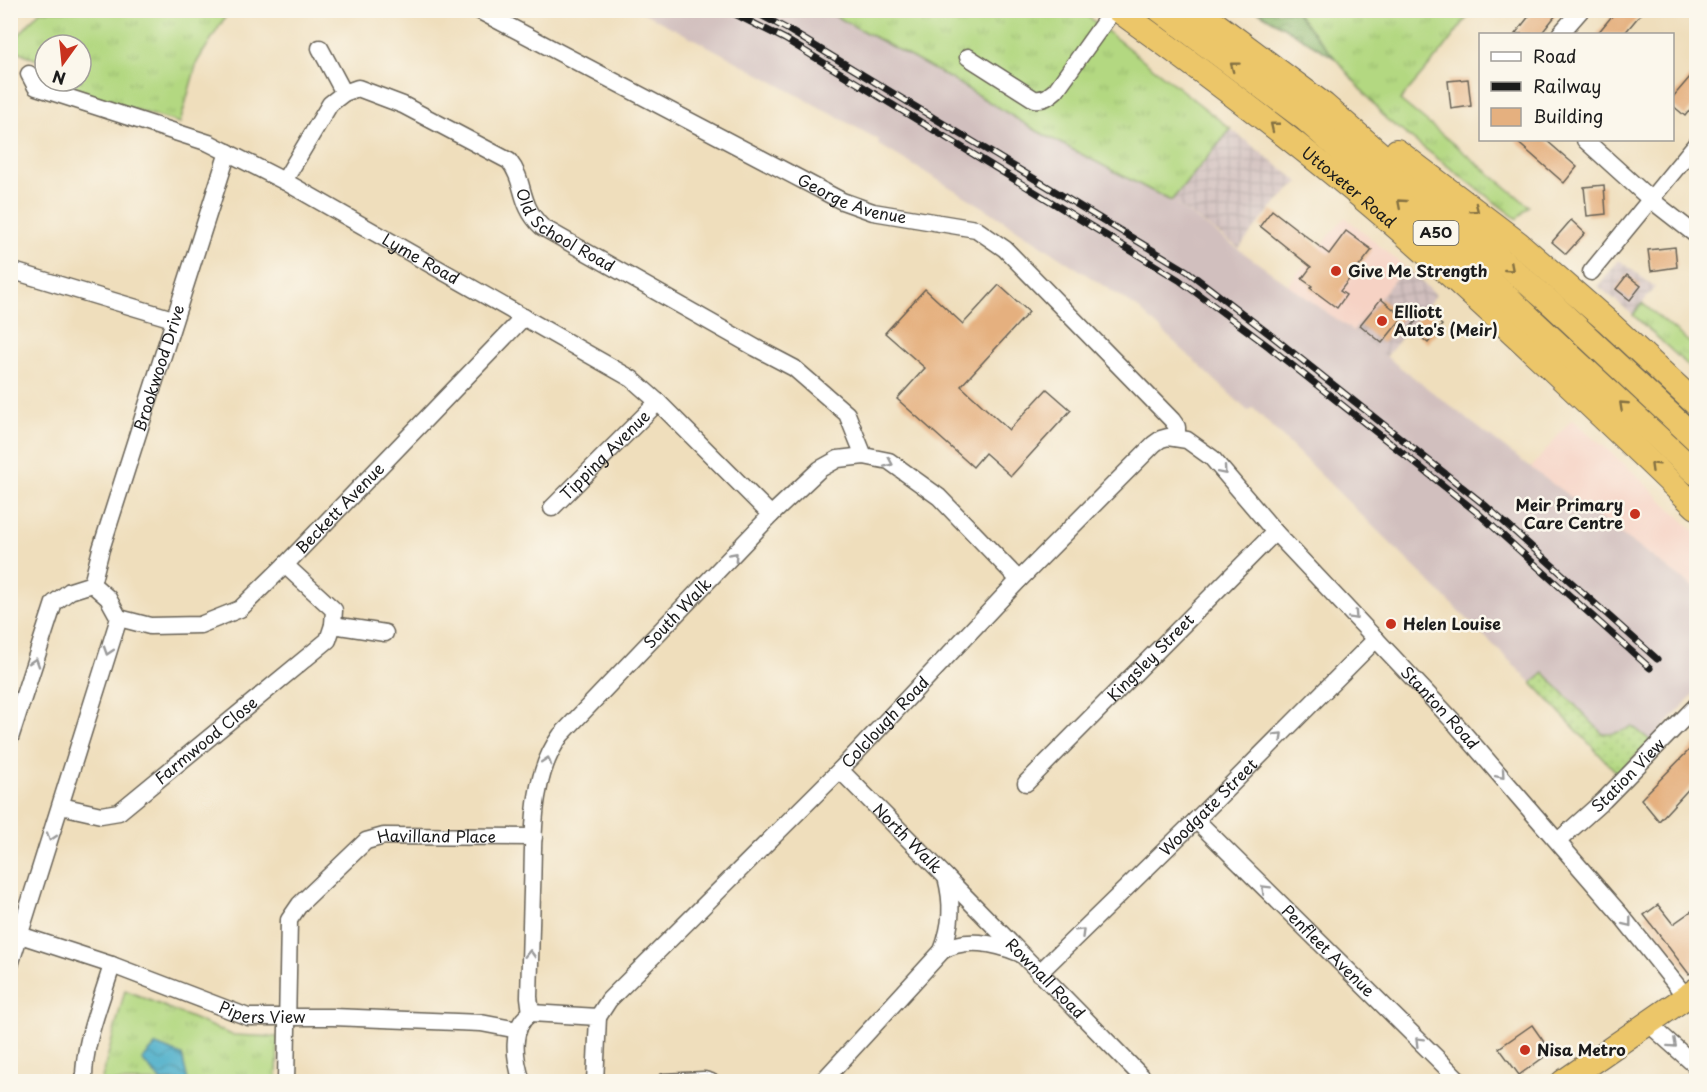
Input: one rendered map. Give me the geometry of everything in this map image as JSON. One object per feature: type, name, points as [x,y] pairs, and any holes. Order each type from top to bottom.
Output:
[{"type":"highway","name":"Uttoxeter Road","points":[[1116,10],[1246,104],[1400,230],[1597,411],[1696,507]]},
{"type":"highway","name":"A50","points":[[1160,10],[1305,119],[1474,266],[1696,474]]},
{"type":"highway","name":"A50","points":[[1197,10],[1324,105],[1553,305],[1696,439]]},
{"type":"highway","points":[[1324,105],[1370,132],[1438,180],[1518,243],[1607,321],[1696,404]]},
{"type":"highway","points":[[1563,1082],[1691,994]]},
{"type":"street","name":"George Avenue","points":[[478,10],[842,201],[873,212],[976,229],[1005,249],[1172,420],[1177,427],[1177,437]]},
{"type":"street","points":[[968,57],[1034,99],[1042,100],[1056,90],[1116,10]]},
{"type":"street","points":[[1561,33],[1581,10]]},
{"type":"street","points":[[284,181],[330,104],[344,93],[320,48]]},
{"type":"street","name":"Lyme Road","points":[[29,74],[36,87],[173,129],[228,152],[284,181],[632,379],[771,515]]},
{"type":"street","name":"Old School Road","points":[[344,93],[358,88],[403,105],[509,161],[515,169],[526,208],[532,218],[542,227],[794,368],[847,414],[864,456]]},
{"type":"street","points":[[1586,141],[1650,199],[1696,235]]},
{"type":"street","points":[[1591,272],[1696,144]]},
{"type":"street","name":"Brookwood Drive","points":[[92,584],[101,549],[228,152]]},
{"type":"street","points":[[10,270],[174,319]]},
{"type":"street","name":"Beckett Avenue","points":[[119,618],[150,626],[200,626],[240,609],[524,317]]},
{"type":"street","name":"Tipping Avenue","points":[[552,508],[658,402]]},
{"type":"street","name":"Stanton Road","points":[[1177,437],[1187,440],[1212,458],[1275,532],[1454,722],[1691,994]]},
{"type":"street","name":"Colclough Road","points":[[598,1017],[609,1000],[840,770],[1019,580],[1154,444],[1161,439],[1177,437]]},
{"type":"street","name":"South Walk","points":[[531,1013],[529,997],[534,837],[540,781],[551,749],[561,735],[771,515],[820,469],[838,459],[864,456],[889,461],[939,497],[1019,580]]},
{"type":"street","name":"Kingsley Street","points":[[1026,783],[1275,532]]},
{"type":"street","points":[[285,565],[334,610],[333,625],[385,633]]},
{"type":"street","points":[[10,738],[54,603],[70,591],[92,584],[108,598],[119,618],[10,964]]},
{"type":"street","name":"Farmwood Close","points":[[61,806],[101,815],[119,812],[328,640],[333,625]]},
{"type":"street","name":"Woodgate Street","points":[[1039,973],[1196,820],[1376,639]]},
{"type":"street","name":"Station View","points":[[1558,841],[1604,800],[1696,706]]},
{"type":"street","name":"North Walk","points":[[822,1082],[942,951],[950,927],[950,893],[946,877],[840,770]]},
{"type":"street","name":"Penfleet Avenue","points":[[1196,820],[1461,1082]]},
{"type":"street","name":"Havilland Place","points":[[286,1082],[290,920],[300,904],[366,841],[384,836],[534,837]]},
{"type":"street","name":"Rownall Road","points":[[946,877],[1147,1082]]},
{"type":"street","name":"Pipers View","points":[[20,935],[112,965],[248,1017],[481,1023],[518,1030]]},
{"type":"street","points":[[942,951],[952,945],[978,942],[1008,948],[1022,954]]},
{"type":"street","points":[[84,1082],[86,1050],[112,965]]},
{"type":"street","points":[[522,1082],[516,1060],[518,1030],[521,1022],[531,1013],[598,1017],[595,1082]]},
{"type":"street","points":[[1648,1023],[1696,1066]]},
{"type":"street","points":[[664,1082],[711,1082]]},
{"type":"shaded area","points":[[640,11],[826,11],[951,79],[1037,131],[1171,201],[1353,331],[1531,468],[1696,589],[1696,692],[1651,741],[1624,731],[1603,734],[1545,673],[1532,683],[1253,408],[1248,411],[1139,309],[983,207],[878,144],[879,140]]},
{"type":"shaded area","points":[[1231,129],[1299,182],[1273,206],[1239,248],[1171,201]]},
{"type":"shaded area","points":[[1345,217],[1405,267],[1353,331],[1288,285]]},
{"type":"shaded area","points":[[1619,260],[1655,287],[1633,315],[1598,286]]},
{"type":"shaded area","points":[[1405,267],[1436,295],[1386,357],[1353,331]]},
{"type":"shaded area","name":"Meir Primary Care Centre","points":[[1572,419],[1632,471],[1696,533],[1696,589],[1531,468]]},
{"type":"green space","points":[[40,11],[229,11],[197,62],[180,123],[78,93],[93,93],[93,33],[33,33],[33,58],[11,48],[10,45]]},
{"type":"green space","points":[[826,11],[1081,11],[1231,129],[1171,201],[1037,131],[951,79]]},
{"type":"green space","points":[[1257,11],[1472,11],[1442,51],[1400,100],[1529,206],[1517,219],[1386,119],[1335,58]]},
{"type":"green space","points":[[1257,11],[1295,11],[1335,58]]},
{"type":"green space","points":[[1642,303],[1696,348],[1696,373],[1633,315]]},
{"type":"green space","points":[[1544,673],[1603,734],[1611,734],[1632,726],[1651,741],[1617,773],[1532,683]]},
{"type":"green space","points":[[125,990],[232,1035],[278,1037],[277,1081],[101,1082]]},
{"type":"water","points":[[156,1045],[182,1055],[188,1081],[161,1081],[142,1060]]},
{"type":"building","points":[[1534,10],[1560,10],[1542,33],[1516,33]]},
{"type":"building","points":[[1617,10],[1644,10],[1625,33],[1598,33]]},
{"type":"building","points":[[1696,70],[1696,102],[1685,116],[1674,107],[1674,96]]},
{"type":"building","points":[[1468,79],[1471,106],[1451,109],[1448,81]]},
{"type":"building","points":[[1516,141],[1547,141],[1577,167],[1564,183]]},
{"type":"building","points":[[1604,185],[1606,214],[1587,216],[1584,187]]},
{"type":"building","name":"Give Me Strength","points":[[1272,210],[1329,254],[1346,231],[1372,250],[1340,291],[1346,295],[1337,308],[1310,288],[1312,286],[1302,279],[1311,267],[1260,226]]},
{"type":"building","points":[[1571,220],[1585,233],[1566,254],[1552,242]]},
{"type":"building","points":[[1675,247],[1677,267],[1651,271],[1648,250]]},
{"type":"building","points":[[1627,275],[1641,286],[1630,300],[1616,289]]},
{"type":"building","points":[[999,285],[1029,312],[961,386],[1009,430],[1047,389],[1071,410],[1011,476],[985,453],[973,467],[897,399],[925,368],[885,333],[925,289],[963,324]]},
{"type":"building","name":"Elliott Auto's (Meir)","points":[[1381,299],[1403,317],[1382,343],[1360,325]]},
{"type":"building","points":[[1425,311],[1442,325],[1428,343],[1410,328]]},
{"type":"building","points":[[1696,743],[1696,781],[1659,821],[1641,799]]},
{"type":"building","points":[[1658,905],[1673,924],[1696,908],[1696,968],[1689,974],[1644,915]]},
{"type":"building","name":"Nisa Metro","points":[[1532,1025],[1551,1052],[1519,1075],[1499,1048]]},
{"type":"railway","points":[[727,10],[785,39],[1179,280],[1268,346],[1479,514],[1650,668]]},
{"type":"railway","points":[[751,10],[787,29],[1187,271],[1486,506],[1657,659]]},
{"type":"place","name":"Give Me Strength","points":[[1336,271]]},
{"type":"place","name":"Elliott Auto's (Meir)","points":[[1382,321]]},
{"type":"place","name":"Meir Primary Care Centre","points":[[1635,514]]},
{"type":"place","name":"Helen Louise","points":[[1391,624]]},
{"type":"place","name":"Nisa Metro","points":[[1525,1050]]}]
